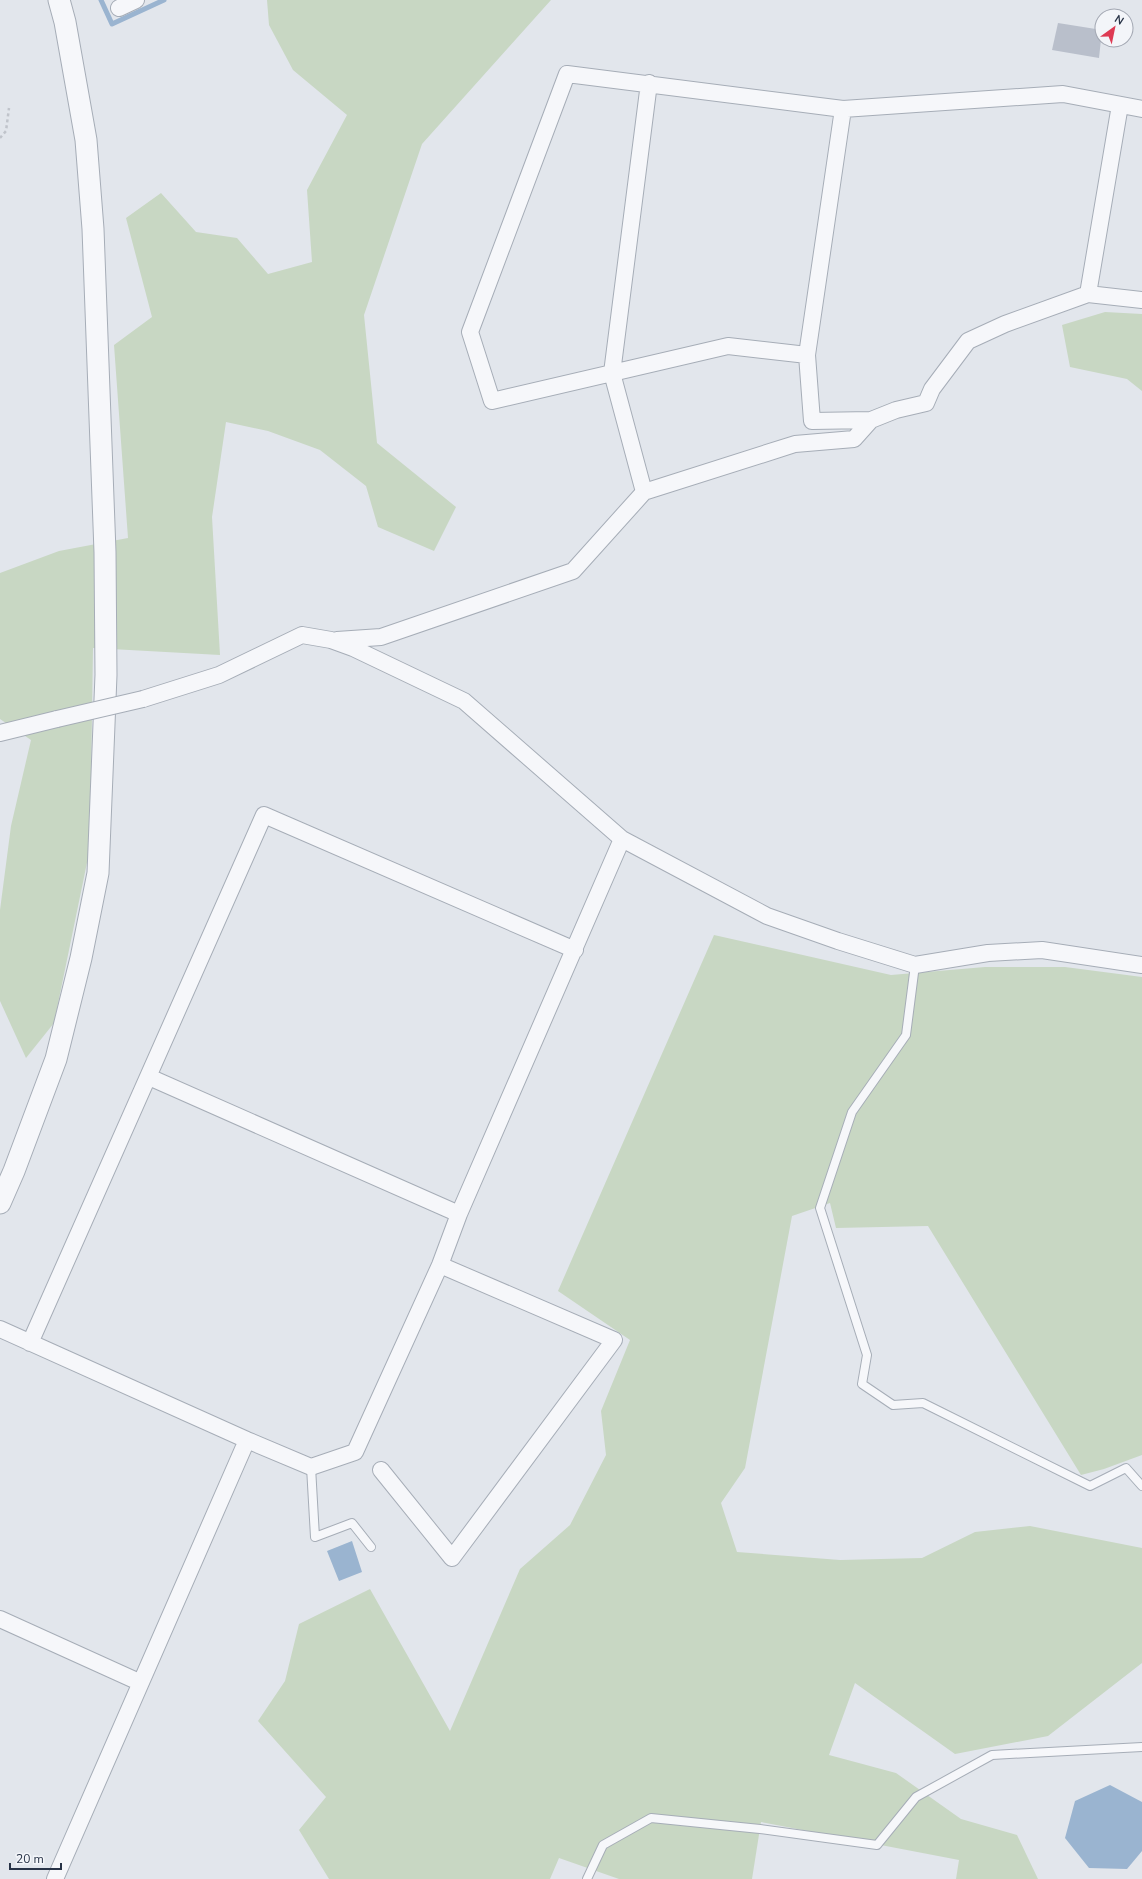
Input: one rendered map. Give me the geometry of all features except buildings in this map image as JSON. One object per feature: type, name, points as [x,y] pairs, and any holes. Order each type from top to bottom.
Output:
[{"type":"street","points":[[0,1203],[14,1171],[56,1058],[81,958],[98,873],[106,675],[105,552],[93,244],[86,140],[65,22],[59,0]]},
{"type":"street","points":[[119,8],[136,0]]},
{"type":"street","points":[[807,355],[728,346],[492,401],[470,332],[567,74],[843,110],[1063,94],[1142,109]]},
{"type":"street","points":[[644,492],[612,373],[649,84]]},
{"type":"street","points":[[1088,294],[1120,105]]},
{"type":"street","points":[[843,110],[807,355],[812,421],[871,420],[896,410],[926,403],[932,389],[968,341],[1005,324],[1088,294],[1142,300]]},
{"type":"street","points":[[332,640],[381,637],[573,571],[644,492],[795,444],[854,439],[871,420]]},
{"type":"street","points":[[0,733],[143,699],[219,675],[302,635],[332,640],[353,648],[464,701],[622,839],[767,916],[838,941],[915,965],[988,953],[1042,950],[1142,965]]},
{"type":"street","points":[[30,1343],[264,815],[575,950]]},
{"type":"street","points":[[0,1329],[247,1440],[311,1467],[355,1452],[440,1266],[459,1214],[622,839]]},
{"type":"street","points":[[149,1077],[459,1214]]},
{"type":"street","points":[[381,1470],[452,1558],[614,1340],[440,1266]]},
{"type":"street","points":[[55,1879],[139,1682],[247,1440]]},
{"type":"street","points":[[0,1619],[139,1682]]},
{"type":"lane","points":[[915,965],[906,1035],[852,1112],[820,1208],[867,1355],[862,1384],[893,1405],[923,1403],[1090,1486],[1126,1468],[1142,1486]]},
{"type":"lane","points":[[311,1467],[315,1537],[352,1522],[371,1547]]},
{"type":"lane","points":[[587,1879],[603,1845],[651,1818],[760,1829],[877,1845],[916,1797],[992,1755],[1142,1747]]},
{"type":"path","points":[[0,138],[6,130],[9,108]]},
{"type":"green space","points":[[267,0],[551,0],[422,144],[364,315],[377,443],[456,507],[434,551],[378,527],[366,486],[320,450],[268,431],[226,422],[212,517],[220,655],[93,648],[90,848],[54,1023],[26,1058],[0,1001],[0,910],[11,826],[31,740],[0,719],[0,573],[59,551],[128,538],[114,345],[152,317],[126,218],[161,193],[196,232],[237,238],[268,274],[312,262],[307,190],[347,115],[293,70],[269,25]]},
{"type":"green space","points":[[1105,312],[1142,314],[1142,391],[1127,379],[1070,367],[1062,325]]},
{"type":"green space","points":[[714,935],[891,975],[985,967],[1065,967],[1142,977],[1142,1455],[1104,1469],[1081,1475],[928,1226],[836,1228],[830,1203],[792,1216],[745,1468],[721,1503],[737,1552],[840,1560],[922,1558],[975,1532],[1030,1526],[1142,1548],[1142,1663],[1048,1736],[955,1754],[855,1683],[829,1755],[896,1773],[961,1819],[1017,1835],[1038,1879],[956,1879],[959,1860],[761,1822],[752,1879],[619,1879],[559,1858],[550,1879],[329,1879],[299,1830],[326,1797],[258,1721],[285,1681],[299,1624],[370,1589],[450,1731],[520,1569],[570,1525],[606,1455],[601,1411],[630,1340],[558,1291]]},
{"type":"water","points":[[352,1541],[362,1572],[339,1581],[327,1551]]},
{"type":"water","points":[[1110,1785],[1142,1802],[1142,1851],[1127,1869],[1089,1868],[1065,1838],[1075,1801]]},
{"type":"waterway","points":[[101,0],[112,24],[164,0]]}]
